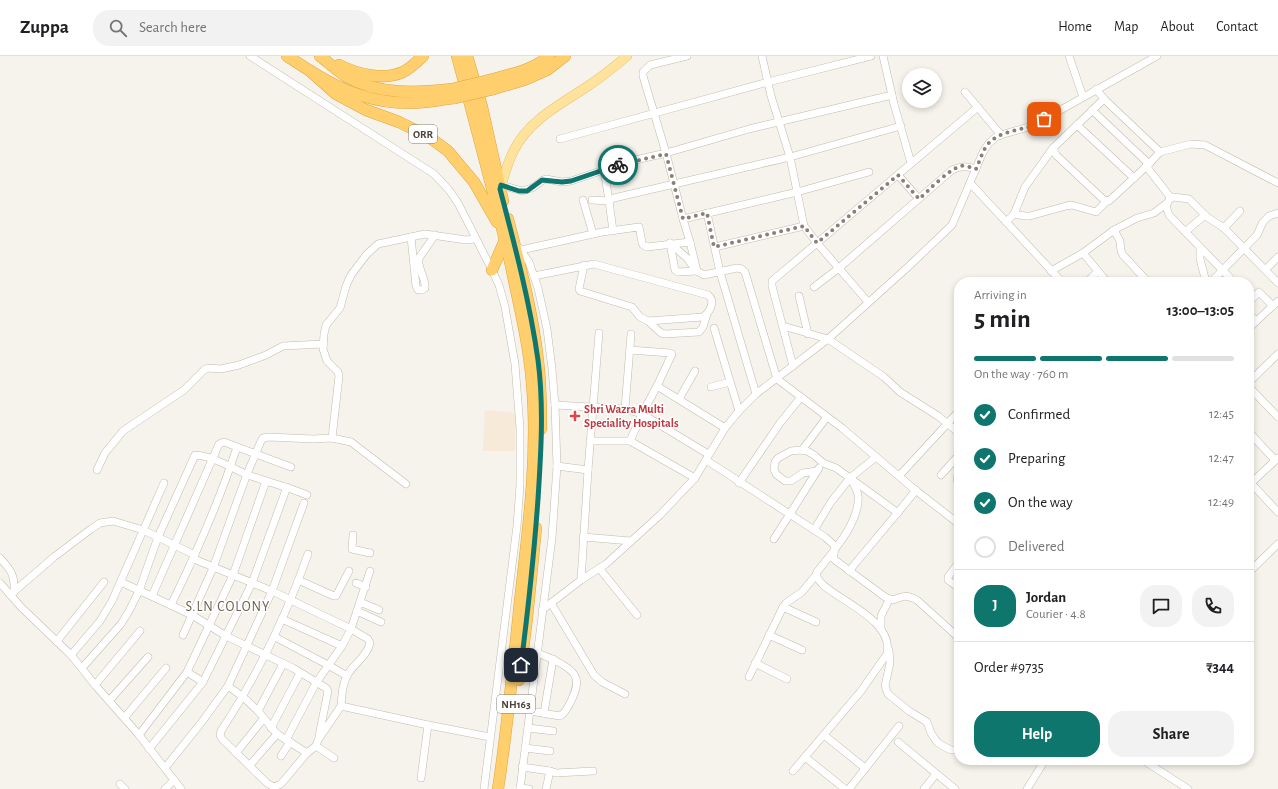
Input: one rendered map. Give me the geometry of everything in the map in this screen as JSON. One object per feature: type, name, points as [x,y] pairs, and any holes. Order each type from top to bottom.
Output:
[{"type":"highway","name":"ORR","points":[[287,56],[310,71],[338,86],[363,96],[399,103],[424,102],[454,93],[524,80],[546,70],[565,56]]},
{"type":"highway","name":"ORR","points":[[320,56],[348,77],[369,86],[396,92],[454,93]]},
{"type":"highway","name":"ORR","points":[[320,56],[348,70],[371,76],[391,75],[402,72],[413,66],[423,56]]},
{"type":"highway","name":"NH163","points":[[457,56],[507,238],[528,305],[538,361],[542,404],[542,431],[528,611],[504,789]]},
{"type":"highway","name":"ORR","points":[[488,86],[543,62],[549,56]]},
{"type":"highway","name":"NH163","points":[[468,58],[482,107],[501,187],[507,238],[528,349],[532,383],[534,422],[533,461],[527,540],[498,789]]},
{"type":"highway","name":"ORR","points":[[310,71],[336,94],[366,110],[399,122],[429,137],[448,151],[474,182],[507,238]]},
{"type":"highway","points":[[492,270],[507,238]]},
{"type":"main road","points":[[501,187],[505,171],[514,149],[526,132],[544,114],[607,72],[627,56]]},
{"type":"street","points":[[250,56],[434,174],[449,190],[458,203],[499,285],[505,307],[515,364],[520,428],[520,470],[517,526],[484,789]]},
{"type":"street","points":[[687,56],[650,65],[643,72],[690,242],[696,272]]},
{"type":"street","points":[[762,56],[779,122],[790,157],[804,226],[868,302]]},
{"type":"street","points":[[560,139],[768,82],[871,56]]},
{"type":"street","points":[[882,56],[911,163]]},
{"type":"street","points":[[1069,56],[1083,97]]},
{"type":"street","points":[[542,610],[581,580],[606,564],[660,514],[695,478],[726,428],[739,411],[756,394],[828,339],[952,225],[983,152],[989,143],[1001,135],[1032,126],[1157,56]]},
{"type":"street","points":[[1096,89],[1104,100],[1160,152]]},
{"type":"street","points":[[965,92],[1001,135]]},
{"type":"street","points":[[501,187],[519,191],[527,191],[542,180],[562,182],[580,179],[604,169],[627,162],[666,154],[749,129],[892,95]]},
{"type":"street","points":[[1006,222],[1014,214],[1025,187],[1052,148],[1104,100]]},
{"type":"street","points":[[793,366],[772,281],[978,107]]},
{"type":"street","points":[[1092,110],[1148,165],[1169,201],[1169,216],[1229,277]]},
{"type":"street","points":[[1077,125],[1134,178]]},
{"type":"street","points":[[592,200],[609,201],[614,198],[790,157],[901,126]]},
{"type":"street","points":[[1014,214],[1030,216],[1072,205],[1096,212],[1106,201],[1109,201],[1148,165],[1160,152],[1191,144],[1205,145],[1276,180]]},
{"type":"street","points":[[1052,148],[1056,155],[1106,201]]},
{"type":"street","points":[[814,287],[840,268],[952,170],[961,166],[976,169]]},
{"type":"street","points":[[604,169],[613,230]]},
{"type":"street","points":[[683,219],[796,192],[869,172]]},
{"type":"street","points":[[898,175],[919,199]]},
{"type":"street","points":[[970,183],[1057,277]]},
{"type":"street","points":[[1051,270],[1083,253],[1114,230],[1137,218],[1154,213],[1173,197],[1189,200],[1205,215],[1224,228],[1278,283]]},
{"type":"street","points":[[583,200],[593,234]]},
{"type":"street","points":[[1224,228],[1240,210]]},
{"type":"street","points":[[707,213],[720,272],[756,394]]},
{"type":"street","points":[[1216,277],[1257,235],[1263,222],[1269,216],[1278,213]]},
{"type":"street","points":[[1185,232],[1205,215]]},
{"type":"street","points":[[714,247],[804,226]]},
{"type":"street","points":[[521,250],[613,230],[638,227],[642,242],[647,247],[670,243],[690,242]]},
{"type":"street","points":[[1114,230],[1120,241],[1123,255],[1143,277]]},
{"type":"street","points":[[332,438],[339,376],[338,372],[326,360],[323,349],[326,325],[340,308],[346,286],[351,275],[367,254],[378,244],[425,234],[466,240],[476,239]]},
{"type":"street","points":[[411,237],[416,286],[418,290],[422,290],[425,288],[426,283],[418,262],[434,235]]},
{"type":"street","points":[[507,238],[521,250],[529,262],[538,288],[547,329],[555,405],[557,466],[552,538],[520,788],[529,789]]},
{"type":"street","points":[[670,243],[675,270],[678,272],[696,272],[704,275],[740,268],[745,272],[777,379],[954,520]]},
{"type":"street","points":[[670,243],[687,258],[696,272]]},
{"type":"street","points":[[1200,248],[1200,259],[1205,277]]},
{"type":"street","points":[[1083,253],[1103,277]]},
{"type":"street","points":[[1265,270],[1278,257]]},
{"type":"street","points":[[534,276],[584,265],[594,264],[708,295],[711,297],[712,302],[703,328],[699,332],[665,334],[640,317],[632,307],[580,291],[579,288],[584,265]]},
{"type":"street","points":[[1092,277],[1098,271]]},
{"type":"street","points":[[1254,296],[1259,292],[1275,303],[1256,321]]},
{"type":"street","points":[[799,296],[808,334]]},
{"type":"street","points":[[648,322],[703,317],[707,314]]},
{"type":"street","points":[[783,326],[828,339],[884,377],[900,392],[938,416],[954,430]]},
{"type":"street","points":[[714,328],[739,411]]},
{"type":"street","points":[[581,580],[599,333]]},
{"type":"street","points":[[625,409],[631,334]]},
{"type":"street","points":[[98,470],[105,452],[123,431],[184,390],[204,370],[208,368],[221,369],[239,365],[266,355],[284,346],[324,344]]},
{"type":"street","points":[[630,350],[670,352],[672,354],[630,440]]},
{"type":"street","points":[[1254,377],[1278,354]]},
{"type":"street","points":[[679,400],[695,371]]},
{"type":"street","points":[[711,387],[730,382]]},
{"type":"street","points":[[657,386],[726,428]]},
{"type":"street","points":[[1254,392],[1276,413]]},
{"type":"street","points":[[739,483],[780,423],[801,397]]},
{"type":"street","points":[[555,405],[625,409],[642,414],[707,457],[739,483],[814,530],[834,545],[835,549],[833,558],[889,600],[904,596],[917,600],[954,633]]},
{"type":"street","points":[[899,476],[954,416]]},
{"type":"street","points":[[802,450],[826,417]]},
{"type":"street","points":[[183,635],[213,568],[255,454],[261,441],[266,437],[313,439],[332,438],[351,442],[406,484]]},
{"type":"street","points":[[1254,437],[1277,459],[1254,479]]},
{"type":"street","points":[[590,440],[630,440],[695,478]]},
{"type":"street","points":[[152,596],[220,443],[224,442],[292,467]]},
{"type":"street","points":[[171,605],[194,557],[237,447]]},
{"type":"street","points":[[817,471],[803,473],[791,481],[785,481],[776,474],[774,470],[775,462],[778,458],[791,451],[802,450],[814,455],[823,463],[836,468],[898,513]]},
{"type":"street","points":[[82,668],[125,618],[139,590],[158,537],[194,456],[197,455],[213,459],[247,474],[307,495]]},
{"type":"street","points":[[814,530],[831,502],[850,478],[876,457]]},
{"type":"street","points":[[941,475],[954,461]]},
{"type":"street","points":[[774,539],[823,463]]},
{"type":"street","points":[[557,466],[588,470]]},
{"type":"street","points":[[749,677],[783,607],[786,603],[802,592],[816,575],[835,549],[853,518],[858,506],[858,494],[850,478]]},
{"type":"street","points":[[139,734],[187,672],[233,575],[266,481]]},
{"type":"street","points":[[71,654],[100,621],[112,601],[164,483]]},
{"type":"street","points":[[149,749],[203,682],[252,583],[286,487]]},
{"type":"street","points":[[1254,487],[1278,512]]},
{"type":"street","points":[[849,571],[916,490]]},
{"type":"street","points":[[165,768],[228,686],[272,591],[304,502]]},
{"type":"street","points":[[12,594],[91,529],[100,523],[113,521],[143,530],[175,545],[213,568],[272,591],[291,600],[351,629],[368,639],[370,643],[367,650],[347,676],[344,684],[341,706],[317,743],[281,784],[274,787],[265,786],[250,765],[236,753],[220,735],[243,697],[274,637],[291,600],[308,554]]},
{"type":"street","points":[[353,535],[352,549],[370,553]]},
{"type":"street","points":[[584,537],[631,541]]},
{"type":"street","points":[[1254,567],[1278,544]]},
{"type":"street","points":[[0,558],[12,572],[14,583],[12,594]]},
{"type":"street","points":[[599,568],[637,615]]},
{"type":"street","points":[[954,569],[948,577],[948,580],[954,584]]},
{"type":"street","points":[[298,580],[336,596],[349,571]]},
{"type":"street","points":[[281,756],[316,683],[342,646],[351,629],[370,571]]},
{"type":"street","points":[[816,575],[824,585],[869,617],[881,629],[887,639],[890,663],[885,686],[888,694],[909,711],[927,722],[931,733],[937,742],[951,750],[954,750]]},
{"type":"street","points":[[57,641],[104,582]]},
{"type":"street","points":[[121,582],[192,615],[226,636],[247,645],[326,688],[328,691],[317,743]]},
{"type":"street","points":[[356,583],[366,587]]},
{"type":"street","points":[[0,584],[12,594],[71,654],[95,685],[139,734],[181,789]]},
{"type":"street","points":[[881,629],[881,616],[889,600]]},
{"type":"street","points":[[360,602],[379,610]]},
{"type":"street","points":[[551,603],[594,675],[602,682],[625,694]]},
{"type":"street","points":[[783,607],[816,622]]},
{"type":"street","points":[[358,611],[381,622]]},
{"type":"street","points":[[282,619],[342,646]]},
{"type":"street","points":[[95,685],[140,631]]},
{"type":"street","points":[[769,635],[802,650]]},
{"type":"street","points":[[274,637],[347,676]]},
{"type":"street","points":[[793,771],[861,691],[887,654],[888,648]]},
{"type":"street","points":[[530,711],[560,716],[562,715],[576,690],[577,683],[575,674],[563,665],[553,659],[537,653]]},
{"type":"street","points":[[109,701],[148,657]]},
{"type":"street","points":[[544,713],[553,659]]},
{"type":"street","points":[[258,711],[283,664]]},
{"type":"street","points":[[755,664],[787,679]]},
{"type":"street","points":[[124,717],[166,668]]},
{"type":"street","points":[[187,672],[203,682]]},
{"type":"street","points":[[272,728],[300,673]]},
{"type":"street","points":[[228,686],[258,711],[277,734],[308,753]]},
{"type":"street","points":[[341,706],[490,737]]},
{"type":"street","points":[[236,753],[264,718]]},
{"type":"street","points":[[421,778],[428,725]]},
{"type":"street","points":[[849,789],[899,726]]},
{"type":"street","points":[[528,728],[553,732]]},
{"type":"street","points":[[250,765],[277,734]]},
{"type":"street","points":[[824,735],[865,768]]},
{"type":"street","points":[[898,742],[955,789]]},
{"type":"street","points":[[317,743],[334,758]]},
{"type":"street","points":[[525,748],[550,752]]},
{"type":"street","points":[[805,757],[845,789]]},
{"type":"street","points":[[1027,789],[1042,765]]},
{"type":"street","points":[[1151,765],[1188,789]]},
{"type":"street","points":[[522,767],[556,773],[593,771]]},
{"type":"street","points":[[546,789],[550,771]]},
{"type":"street","points":[[924,789],[936,774]]},
{"type":"street","points":[[165,789],[174,780]]},
{"type":"shaded area","points":[[485,410],[516,413],[515,451],[483,451]]},
{"type":"way so far","points":[[618,165],[666,154],[683,219],[707,213],[714,247],[804,226],[817,243],[898,175],[919,199],[952,170],[961,166],[976,169],[983,152],[989,143],[996,137],[1032,126],[1044,119]]},
{"type":"place","name":"Shri Wazra Multi Speciality Hospitals","points":[[575,416]]},
{"type":"district","name":"S.LN COLONY","points":[[228,606]]},
{"type":"route","points":[[521,665],[534,549],[542,431],[542,404],[538,361],[528,305],[515,246],[500,189],[501,185],[519,191],[527,191],[542,180],[546,179],[556,182],[571,181],[618,165]]}]
